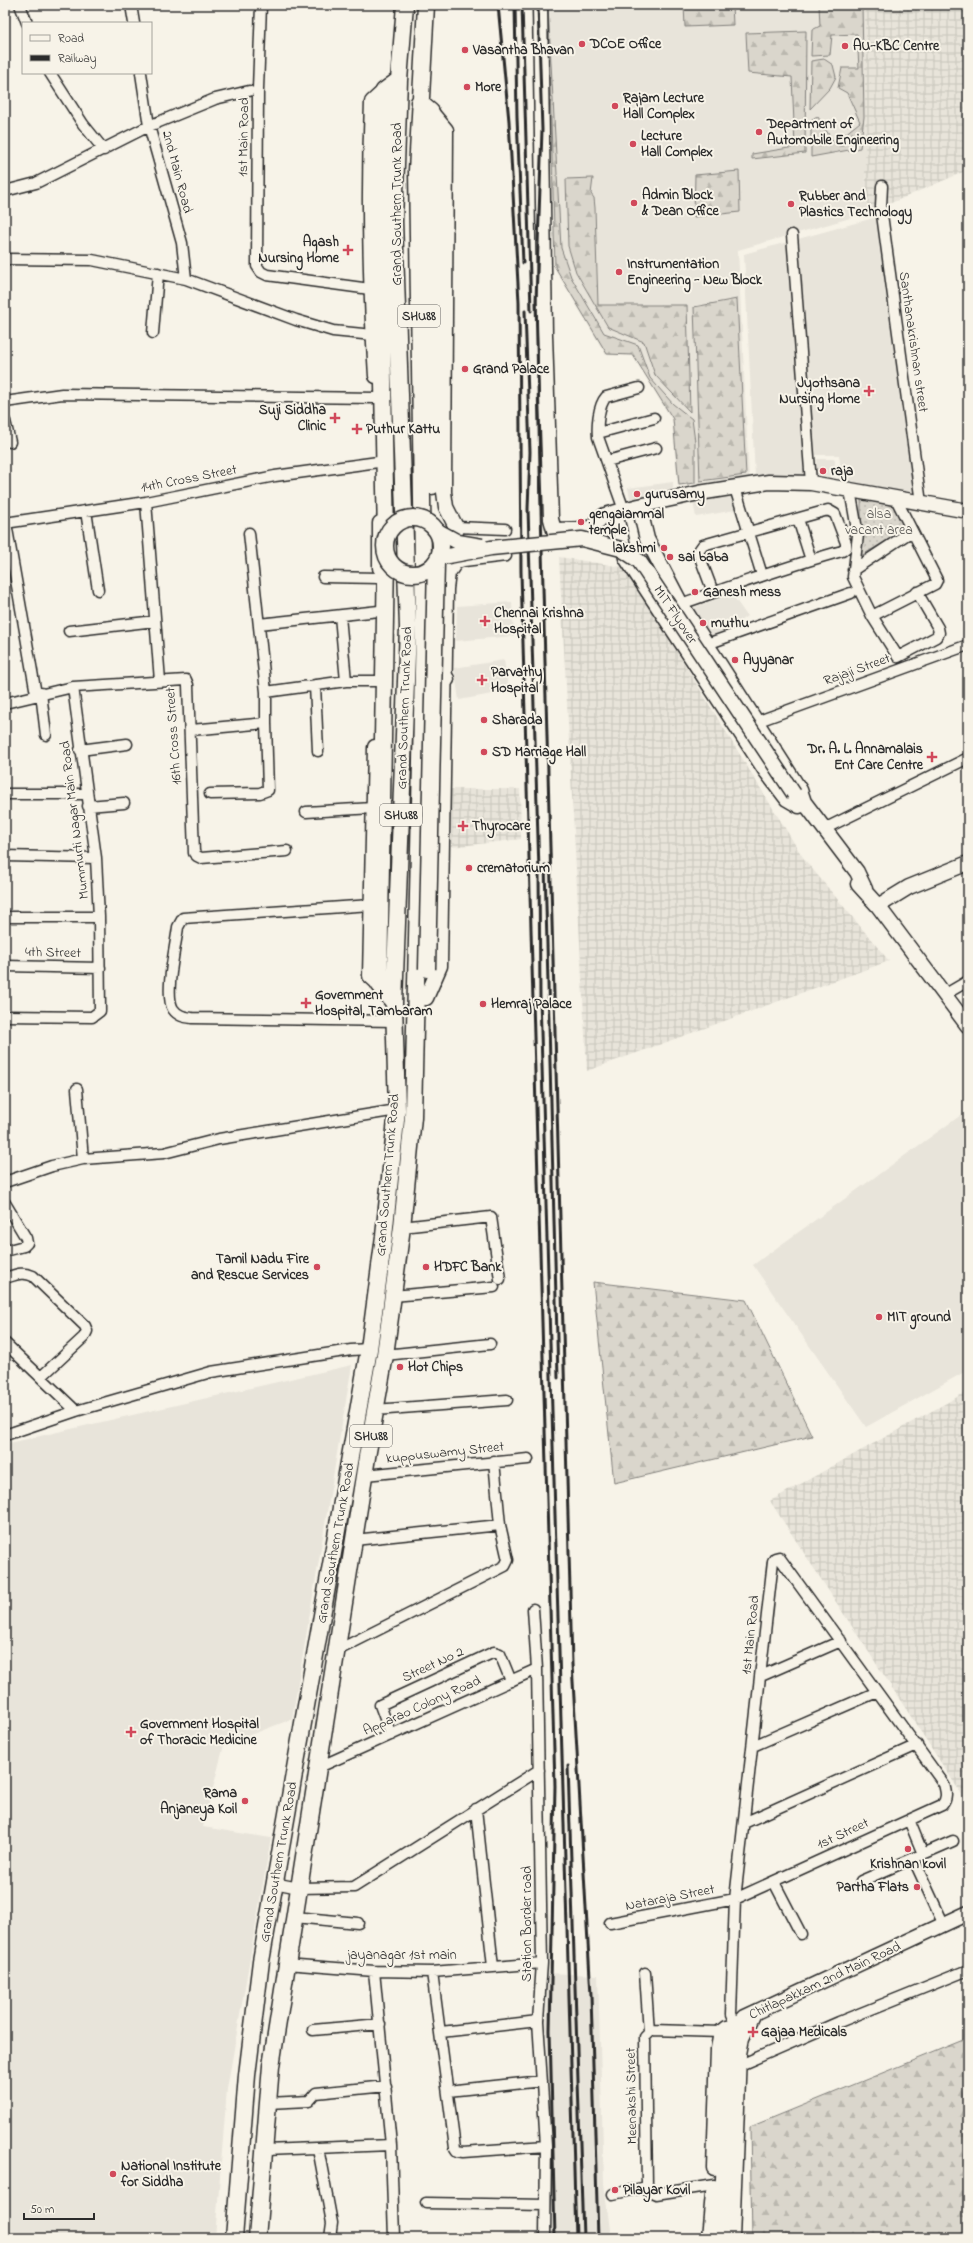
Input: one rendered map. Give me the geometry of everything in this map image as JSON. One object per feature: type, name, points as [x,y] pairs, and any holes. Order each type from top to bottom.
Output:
[{"type":"main road","name":"Grand Southern Trunk Road","points":[[234,2238],[247,2075],[261,1962],[370,1350],[397,1110],[394,1003],[408,627],[394,221],[399,80],[405,5]]},
{"type":"main road","name":"Grand Southern Trunk Road","points":[[257,2238],[271,2066],[336,1651],[385,1355],[402,1227],[413,1117],[421,1003],[423,679],[417,171],[425,107],[426,5]]},
{"type":"main road","points":[[386,536],[381,241],[382,132],[384,91],[399,80]]},
{"type":"main road","points":[[421,1003],[427,969],[437,560],[441,543],[434,527],[432,137],[425,107]]},
{"type":"main road","points":[[394,1003],[379,979],[386,556],[384,542],[386,536],[394,525],[406,519],[424,520],[434,527]]},
{"type":"main road","points":[[386,556],[396,570],[413,575],[430,569],[437,560]]},
{"type":"main road","points":[[423,679],[446,679]]},
{"type":"street","points":[[20,5],[27,22]]},
{"type":"street","points":[[131,5],[134,22]]},
{"type":"street","name":"1st Main Road","points":[[261,5],[258,89],[258,268],[267,275],[370,289]]},
{"type":"street","points":[[540,5],[545,327],[552,527],[554,530],[561,532],[588,530],[615,513],[639,506],[699,493],[769,482],[811,483],[968,511]]},
{"type":"street","points":[[51,74],[83,124],[104,150]]},
{"type":"street","name":"2nd Main Road","points":[[142,74],[150,126],[182,243],[186,279]]},
{"type":"street","points":[[5,191],[36,183],[150,126],[215,99],[249,91]]},
{"type":"street","points":[[379,979],[370,976],[373,808],[380,578],[377,398],[370,289],[369,178],[372,102],[384,91]]},
{"type":"street","points":[[421,1003],[440,966],[449,739],[446,679],[446,589],[448,573],[454,564],[456,527],[446,507],[444,492],[446,130],[425,107]]},
{"type":"street","name":"Santhanakrishnan street","points":[[882,186],[881,207],[920,503]]},
{"type":"street","points":[[792,235],[811,483]]},
{"type":"street","points":[[5,259],[92,260],[158,273],[186,279],[296,320],[333,331],[373,335]]},
{"type":"street","points":[[153,333],[158,273]]},
{"type":"street","points":[[639,388],[609,396],[603,401],[598,433],[607,461],[615,513],[626,558],[765,770],[787,799],[798,800],[824,829],[857,872],[865,889],[968,1026]]},
{"type":"street","points":[[5,402],[62,394],[377,398]]},
{"type":"street","points":[[598,433],[654,418]]},
{"type":"street","points":[[5,420],[10,442]]},
{"type":"street","points":[[607,461],[656,448]]},
{"type":"street","name":"14th Cross Street","points":[[6,523],[146,502],[275,476],[378,462]]},
{"type":"street","points":[[735,488],[762,575]]},
{"type":"street","points":[[850,490],[858,535],[853,577],[872,616],[896,655],[901,657],[936,637],[939,633],[938,628],[917,592]]},
{"type":"street","points":[[872,616],[935,584],[937,580],[896,499]]},
{"type":"street","points":[[146,502],[160,681]]},
{"type":"street","points":[[639,506],[647,539],[681,604],[800,790],[798,800],[848,876],[865,889]]},
{"type":"street","points":[[681,604],[762,575],[842,551],[846,548],[846,543],[832,511],[828,510],[703,545],[699,548],[698,552],[713,592]]},
{"type":"street","points":[[86,511],[98,590]]},
{"type":"street","points":[[798,519],[811,560]]},
{"type":"street","points":[[6,523],[46,735]]},
{"type":"street","name":"MIT Flyover","points":[[434,527],[458,542],[491,548]]},
{"type":"street","points":[[456,527],[505,529]]},
{"type":"street","points":[[853,570],[912,531]]},
{"type":"street","points":[[210,794],[260,793],[268,790],[266,692],[249,533]]},
{"type":"street","name":"MIT Flyover","points":[[437,560],[491,548],[582,539],[620,549],[639,562],[798,800]]},
{"type":"street","points":[[454,564],[464,560],[506,556]]},
{"type":"street","points":[[323,577],[380,578]]},
{"type":"street","points":[[707,644],[851,593]]},
{"type":"street","points":[[259,624],[379,612]]},
{"type":"street","points":[[340,616],[346,681]]},
{"type":"street","points":[[69,631],[155,621]]},
{"type":"street","name":"Rajaji Street","points":[[756,722],[968,645]]},
{"type":"street","name":"16th Cross Street","points":[[5,703],[39,693],[73,687],[186,680],[188,685],[191,730],[194,852],[201,858],[287,851]]},
{"type":"street","points":[[266,692],[346,681],[378,681]]},
{"type":"street","points":[[315,685],[318,751]]},
{"type":"street","name":"Mummurti Nagar Main Road","points":[[5,1016],[92,1017],[100,1011],[100,917],[96,858],[80,750],[73,687]]},
{"type":"street","points":[[191,730],[266,723]]},
{"type":"street","points":[[80,750],[127,744]]},
{"type":"street","points":[[824,829],[968,758]]},
{"type":"street","points":[[5,794],[86,794]]},
{"type":"street","points":[[88,806],[124,803]]},
{"type":"street","points":[[306,812],[373,808]]},
{"type":"street","points":[[5,856],[96,858]]},
{"type":"street","points":[[878,906],[909,887],[968,863]]},
{"type":"street","points":[[371,905],[183,918],[178,928],[169,997],[180,1016],[192,1018],[395,1021]]},
{"type":"street","points":[[5,917],[100,917]]},
{"type":"street","name":"4th Street","points":[[5,966],[100,968]]},
{"type":"street","points":[[944,995],[968,981]]},
{"type":"street","points":[[77,1089],[83,1159]]},
{"type":"street","points":[[5,1182],[52,1166],[83,1159],[122,1154],[164,1153],[219,1139],[397,1110]]},
{"type":"street","points":[[5,1251],[24,1246],[27,1243],[26,1238],[6,1209]]},
{"type":"street","points":[[393,1296],[497,1283],[491,1218],[402,1227]]},
{"type":"street","points":[[5,1278],[21,1273],[33,1276],[85,1326],[87,1331],[84,1337],[41,1377]]},
{"type":"street","points":[[5,1343],[76,1411]]},
{"type":"street","points":[[385,1355],[490,1344]]},
{"type":"street","points":[[5,1435],[76,1411],[211,1372],[351,1350],[370,1350]]},
{"type":"street","points":[[375,1410],[507,1400]]},
{"type":"street","name":"kuppuswamy Street","points":[[365,1475],[494,1461],[528,1459]]},
{"type":"street","points":[[336,1651],[501,1569],[508,1560],[500,1526],[494,1461]]},
{"type":"street","points":[[354,1540],[500,1526]]},
{"type":"street","name":"1st Main Road","points":[[735,2026],[731,2014],[735,1899],[773,1562],[775,1558],[779,1557],[782,1560],[841,1641]]},
{"type":"street","name":"Station Border road","points":[[534,1609],[537,1669],[542,1963],[538,2021],[546,2146],[545,2238]]},
{"type":"street","points":[[744,1823],[918,1744],[877,1692],[841,1641],[761,1676]]},
{"type":"street","name":"Street No 2","points":[[391,1735],[380,1705],[494,1652],[500,1654],[511,1681]]},
{"type":"street","name":"Apparao Colony Road","points":[[318,1768],[537,1669]]},
{"type":"street","points":[[753,1746],[877,1692]]},
{"type":"street","name":"1st Street","points":[[735,1899],[942,1805],[947,1794],[944,1784],[918,1744]]},
{"type":"street","points":[[274,1883],[299,1888],[354,1887],[539,1770]]},
{"type":"street","points":[[476,1809],[493,1967]]},
{"type":"street","points":[[909,1820],[924,1854]]},
{"type":"street","points":[[861,1881],[953,1841]]},
{"type":"street","points":[[913,1858],[944,1925]]},
{"type":"street","points":[[774,1882],[801,1934]]},
{"type":"street","name":"Nataraja Street","points":[[610,1923],[735,1899]]},
{"type":"street","name":"Chitlapakkam 2nd Main Road","points":[[720,2238],[729,2059],[731,2036],[735,2026],[745,2017],[968,1913]]},
{"type":"street","points":[[294,1917],[358,1923]]},
{"type":"street","name":"jayanagar 1st main","points":[[286,1964],[374,1971],[432,1972],[542,1963]]},
{"type":"street","points":[[738,2066],[839,2022],[968,1970]]},
{"type":"street","points":[[374,1971],[391,2145],[394,2238]]},
{"type":"street","points":[[432,1972],[441,2032],[453,2144],[457,2151],[546,2146]]},
{"type":"street","points":[[645,1973],[649,2032]]},
{"type":"street","points":[[732,2238],[738,2066],[742,2038],[755,2013]]},
{"type":"street","points":[[441,2032],[538,2021]]},
{"type":"street","points":[[313,2030],[380,2024]]},
{"type":"street","points":[[709,2238],[714,2185],[718,2049],[721,2032],[726,2028],[735,2026]]},
{"type":"street","name":"Meenakshi Street","points":[[647,2187],[645,2037],[652,2030],[721,2032]]},
{"type":"street","points":[[448,2091],[542,2081]]},
{"type":"street","points":[[268,2103],[309,2101],[316,2093],[386,2086]]},
{"type":"street","points":[[265,2150],[391,2145]]},
{"type":"street","points":[[318,2148],[332,2222],[330,2238]]},
{"type":"street","points":[[613,2194],[647,2187],[652,2193],[656,2194],[714,2185]]},
{"type":"street","points":[[426,2203],[545,2205]]},
{"type":"shaded area","points":[[548,5],[865,5],[865,173],[868,213],[738,250],[749,478],[678,486],[672,420],[633,356],[606,355],[554,267]]},
{"type":"shaded area","points":[[865,5],[968,5],[968,170],[868,213],[865,173]]},
{"type":"shaded area","points":[[877,217],[914,495],[842,479],[839,455],[806,455],[806,478],[755,477],[744,254]]},
{"type":"shaded area","points":[[817,459],[835,459],[835,477],[816,475]]},
{"type":"shaded area","points":[[673,482],[673,493],[631,502],[628,488]]},
{"type":"shaded area","points":[[739,492],[741,509],[696,517],[693,502]]},
{"type":"shaded area","points":[[559,557],[622,567],[642,595],[804,859],[889,961],[587,1071]]},
{"type":"shaded area","points":[[731,593],[747,616],[711,642],[690,609]]},
{"type":"shaded area","name":"Chennai Krishna Hospital","points":[[512,602],[514,636],[456,641],[457,606]]},
{"type":"shaded area","name":"Parvathy Hospital","points":[[504,660],[509,691],[459,700],[454,668]]},
{"type":"shaded area","points":[[451,789],[520,789],[521,839],[452,847]]},
{"type":"shaded area","name":"MIT ground","points":[[968,1110],[968,1370],[866,1427],[753,1265]]},
{"type":"shaded area","name":"Government Hospital of Thoracic Medicine","points":[[352,1365],[292,1719],[224,1745],[203,1827],[271,1838],[227,2089],[215,2238],[5,2238],[5,1444]]},
{"type":"shaded area","points":[[968,1391],[968,1804],[770,1501]]},
{"type":"shaded area","points":[[546,1973],[598,1975],[604,2183],[611,2238],[551,2238]]},
{"type":"green space","points":[[684,5],[732,5],[733,25],[685,27]]},
{"type":"green space","points":[[819,5],[862,5],[864,117],[860,148],[811,157],[811,120],[818,117],[834,143],[860,122],[847,93],[838,88],[842,68],[859,68],[857,34],[832,35],[830,55],[811,56],[812,30],[820,26]]},
{"type":"green space","points":[[548,7],[561,248],[571,277],[604,333],[638,345],[650,378],[673,404],[692,419],[695,442],[695,483],[679,485],[673,419],[633,355],[607,354],[555,267]]},
{"type":"green space","points":[[806,31],[805,153],[752,159],[752,154],[795,147],[792,77],[748,73],[746,33]]},
{"type":"green space","points":[[824,59],[833,65],[836,77],[830,88],[810,109],[811,61]]},
{"type":"green space","points":[[739,171],[740,212],[694,217],[695,175]]},
{"type":"green space","points":[[593,178],[591,194],[594,198],[595,208],[598,305],[687,305],[690,412],[655,375],[644,342],[608,327],[576,272],[568,246],[566,179]]},
{"type":"green space","points":[[737,299],[746,475],[700,481],[694,307]]},
{"type":"green space","name":"alsa vacant area","points":[[861,499],[894,506],[909,527],[861,556]]},
{"type":"green space","points":[[593,1282],[746,1300],[812,1436],[614,1483]]},
{"type":"green space","points":[[968,2038],[968,2238],[752,2238],[750,2127]]},
{"type":"railway","points":[[498,5],[509,121],[519,302],[521,572],[555,1786],[550,2030],[555,2238]]},
{"type":"railway","points":[[515,5],[517,117],[523,263]]},
{"type":"railway","points":[[522,5],[531,311]]},
{"type":"railway","points":[[538,5],[542,130],[536,301],[542,550],[572,1664],[591,1995],[598,2238]]},
{"type":"railway","points":[[525,311],[530,452],[528,509],[539,871],[540,997],[576,2238]]},
{"type":"railway","points":[[545,865],[558,1378]]},
{"type":"railway","points":[[568,1766],[583,2238]]},
{"type":"place","name":"DCOE Office","points":[[582,44]]},
{"type":"place","name":"AU-KBC Centre","points":[[845,46]]},
{"type":"place","name":"Vasantha Bhavan","points":[[465,50]]},
{"type":"place","name":"More","points":[[467,87]]},
{"type":"place","name":"Rajam Lecture Hall Complex","points":[[615,106]]},
{"type":"place","name":"Department of Automobile Engineering","points":[[759,132]]},
{"type":"place","name":"Lecture Hall Complex","points":[[633,144]]},
{"type":"place","name":"Admin Block & Dean Office","points":[[634,203]]},
{"type":"place","name":"Rubber and Plastics Technology","points":[[791,204]]},
{"type":"place","name":"Agash Nursing Home","points":[[348,250]]},
{"type":"place","name":"Instrumentation Engineering - New Block","points":[[619,272]]},
{"type":"place","name":"Grand Palace","points":[[465,369]]},
{"type":"place","name":"Jyothsana Nursing Home","points":[[869,391]]},
{"type":"place","name":"Suji Siddha Clinic","points":[[335,418]]},
{"type":"place","name":"Puthur Kattu","points":[[357,429]]},
{"type":"place","name":"raja","points":[[823,471]]},
{"type":"place","name":"gurusamy","points":[[637,494]]},
{"type":"place","name":"gengaiammal temple","points":[[581,522]]},
{"type":"place","name":"lakshmi","points":[[664,548]]},
{"type":"place","name":"sai baba","points":[[670,557]]},
{"type":"place","name":"Ganesh mess","points":[[695,592]]},
{"type":"place","name":"Chennai Krishna Hospital","points":[[485,621]]},
{"type":"place","name":"muthu","points":[[703,623]]},
{"type":"place","name":"Ayyanar","points":[[735,660]]},
{"type":"place","name":"Parvathy Hospital","points":[[482,680]]},
{"type":"place","name":"Sharada","points":[[484,720]]},
{"type":"place","name":"SD Marriage Hall","points":[[484,752]]},
{"type":"place","name":"Dr. A. L. Annamalais Ent Care Centre","points":[[932,757]]},
{"type":"place","name":"Thyrocare","points":[[463,826]]},
{"type":"place","name":"crematorium","points":[[469,868]]},
{"type":"place","name":"Government Hospital, Tambaram","points":[[306,1003]]},
{"type":"place","name":"Hemraj Palace","points":[[483,1004]]},
{"type":"place","name":"Tamil Nadu Fire and Rescue Services","points":[[317,1267]]},
{"type":"place","name":"HDFC Bank","points":[[426,1267]]},
{"type":"place","name":"MIT ground","points":[[879,1317]]},
{"type":"place","name":"Hot Chips","points":[[400,1367]]},
{"type":"place","name":"Government Hospital of Thoracic Medicine","points":[[131,1732]]},
{"type":"place","name":"Rama Anjaneya Koil","points":[[245,1801]]},
{"type":"place","name":"Krishnan kovil","points":[[908,1849]]},
{"type":"place","name":"Partha Flats","points":[[917,1887]]},
{"type":"place","name":"Gajaa Medicals","points":[[753,2032]]},
{"type":"place","name":"National Institute for Siddha","points":[[113,2174]]},
{"type":"place","name":"Pilayar Kovil","points":[[615,2190]]}]
